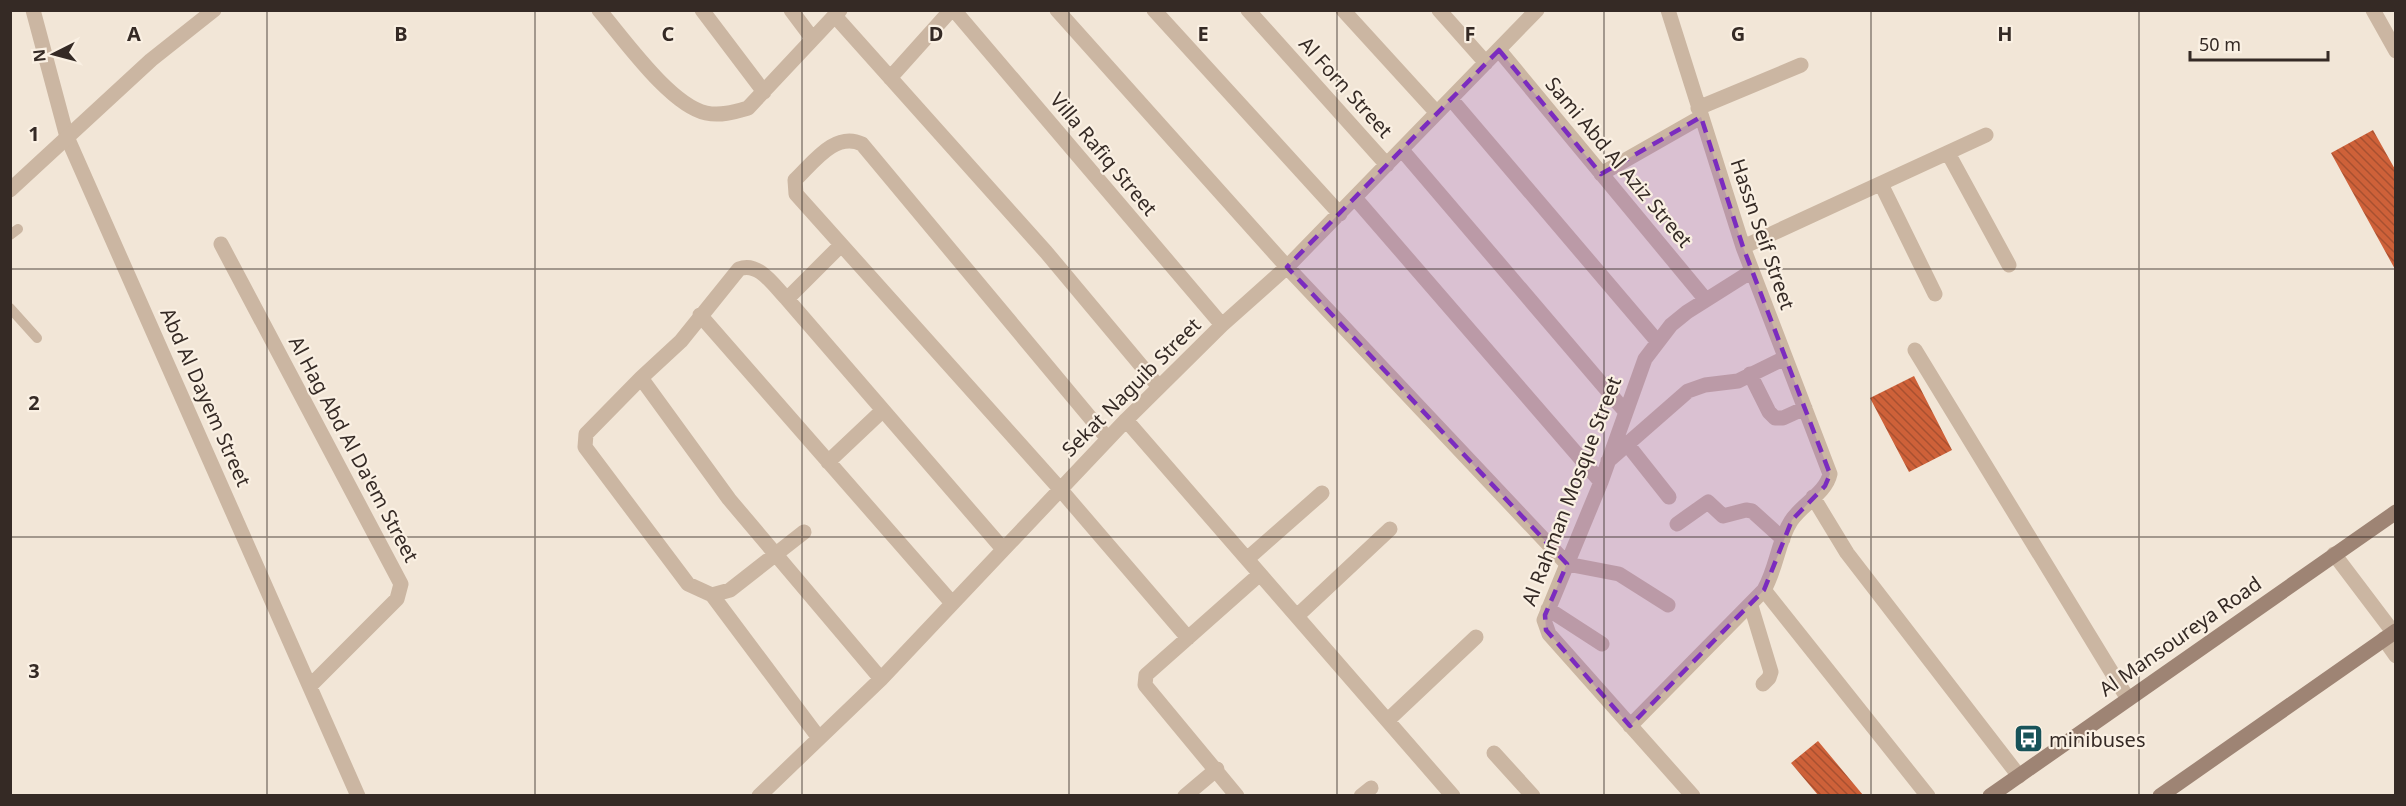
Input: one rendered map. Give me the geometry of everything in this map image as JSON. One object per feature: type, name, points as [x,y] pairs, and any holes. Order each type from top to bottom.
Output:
[{"type":"main road","name":"Al Mansoureya Road","points":[[1990,795],[2396,512]]},
{"type":"main road","points":[[2160,795],[2391,634]]},
{"type":"street","name":"Abd Al Dayem Street","points":[[33,10],[67,136],[311,685],[357,795]]},
{"type":"street","points":[[10,190],[151,60],[214,10]]},
{"type":"street","points":[[598,10],[674,96],[689,107],[707,113],[727,114],[748,108],[837,13],[890,78],[1046,252],[1159,387]]},
{"type":"street","points":[[702,10],[764,92]]},
{"type":"street","points":[[791,10],[812,38]]},
{"type":"street","points":[[890,78],[953,10]]},
{"type":"street","name":"Villa Rafiq Street","points":[[953,10],[1222,326]]},
{"type":"street","points":[[1058,10],[1287,267],[1567,564],[1619,574],[1668,605]]},
{"type":"street","points":[[1154,10],[1340,214]]},
{"type":"street","name":"Al Forn Street","points":[[1248,10],[1388,165]]},
{"type":"street","points":[[1343,10],[1437,113]]},
{"type":"street","points":[[1439,10],[1486,63]]},
{"type":"street","name":"Hassn Seif Street","points":[[1668,10],[1743,247],[1828,468],[1828,480],[1813,497]]},
{"type":"street","points":[[2373,10],[2396,51]]},
{"type":"street","name":"Sekat Naguib Street","points":[[759,795],[881,679],[1159,387],[1340,214],[1499,50],[1528,14]]},
{"type":"street","name":"Sami Abd Al Aziz Street","points":[[1499,50],[1706,300]]},
{"type":"street","points":[[1601,174],[1700,113],[1801,65]]},
{"type":"street","points":[[1451,99],[1657,341]]},
{"type":"street","points":[[1743,247],[1986,135]]},
{"type":"street","points":[[1108,439],[862,144],[853,140],[835,143],[795,180],[796,194],[1060,489],[1188,638]]},
{"type":"street","points":[[1402,150],[1624,410]]},
{"type":"street","points":[[1948,153],[2009,266]]},
{"type":"street","points":[[1881,184],[1935,294]]},
{"type":"street","points":[[1355,198],[1601,482]]},
{"type":"street","name":"Al Hag Abd Al Da'em Street","points":[[221,244],[401,584],[397,599],[311,685]]},
{"type":"street","points":[[787,299],[841,245]]},
{"type":"street","points":[[819,738],[712,595],[688,584],[585,447],[586,434],[681,341],[700,315],[743,267],[758,269],[787,299],[1003,549]]},
{"type":"street","name":"Al Rahman Mosque Street","points":[[1693,795],[1549,634],[1544,625],[1548,609],[1601,482],[1624,410],[1644,359],[1671,325],[1752,271]]},
{"type":"street","points":[[700,315],[952,603]]},
{"type":"street","points":[[1915,350],[2128,699]]},
{"type":"street","points":[[1608,461],[1688,391],[1705,385],[1730,383],[1785,358]]},
{"type":"street","points":[[1750,374],[1769,412],[1775,418],[1783,418],[1805,408]]},
{"type":"street","points":[[641,378],[729,499],[881,679]]},
{"type":"street","points":[[828,462],[882,411]]},
{"type":"street","points":[[1126,420],[1453,795]]},
{"type":"street","points":[[1627,444],[1669,497]]},
{"type":"street","points":[[1247,560],[1322,493]]},
{"type":"street","points":[[1630,726],[1764,590],[1778,560],[1783,540],[1792,520],[1813,497],[1847,552],[2019,776]]},
{"type":"street","points":[[1677,524],[1708,502],[1723,516],[1746,510],[1752,511],[1783,540]]},
{"type":"street","points":[[1297,616],[1390,529]]},
{"type":"street","points":[[712,595],[730,590],[804,532]]},
{"type":"street","points":[[2334,554],[2391,634],[2396,656]]},
{"type":"street","points":[[1237,795],[1145,684],[1146,675],[1260,574]]},
{"type":"street","points":[[1764,590],[1929,795]]},
{"type":"street","points":[[1750,606],[1771,672],[1770,678],[1763,684]]},
{"type":"street","points":[[1548,609],[1602,644]]},
{"type":"street","points":[[1388,720],[1476,637]]},
{"type":"street","points":[[1494,753],[1533,795]]},
{"type":"street","points":[[1185,795],[1217,770]]},
{"type":"lane","points":[[10,308],[37,338]]},
{"type":"highlighted area","points":[[1499,50],[1601,174],[1701,117],[1743,247],[1830,474],[1825,486],[1792,520],[1764,590],[1630,726],[1546,630],[1545,615],[1567,564],[1287,267]]},
{"type":"building","points":[[2373,130],[2396,171],[2396,271],[2331,153]]},
{"type":"building","points":[[1914,376],[1952,450],[1909,472],[1870,398]]},
{"type":"building","points":[[1818,741],[1863,795],[1818,795],[1791,763]]},
{"type":"place","name":"minibuses","points":[[2028,739]]}]
